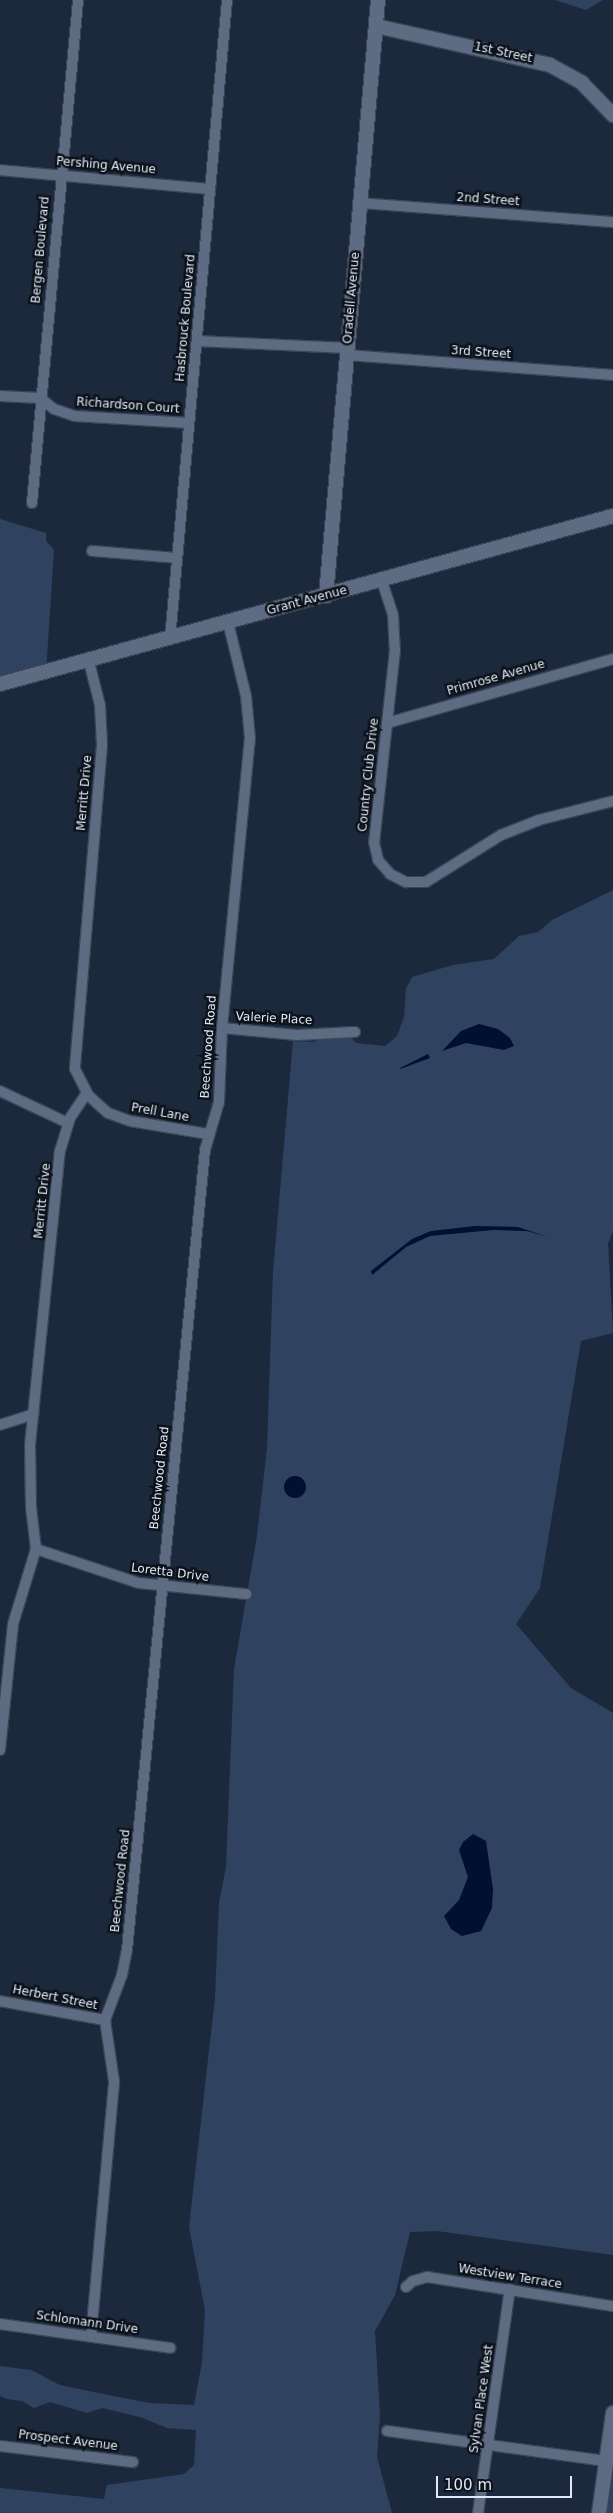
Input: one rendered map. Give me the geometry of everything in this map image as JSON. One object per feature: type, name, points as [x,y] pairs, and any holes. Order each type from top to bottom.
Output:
[{"type":"street","name":"Bergen Boulevard","points":[[32,503],[40,398],[78,0]]},
{"type":"street","name":"Hasbrouck Boulevard","points":[[170,639],[227,0]]},
{"type":"street","name":"Oradell Avenue","points":[[326,596],[378,0]]},
{"type":"street","name":"1st Street","points":[[376,26],[550,65],[582,82],[613,115]]},
{"type":"street","name":"Pershing Avenue","points":[[0,170],[61,174],[210,189]]},
{"type":"street","name":"2nd Street","points":[[360,203],[613,222]]},
{"type":"street","name":"3rd Street","points":[[197,341],[613,375]]},
{"type":"street","points":[[0,396],[40,398]]},
{"type":"street","name":"Richardson Court","points":[[40,398],[54,409],[74,416],[190,423]]},
{"type":"street","name":"Grant Avenue","points":[[0,684],[89,662],[613,516]]},
{"type":"street","points":[[92,551],[177,558]]},
{"type":"street","name":"Country Club Drive","points":[[382,581],[395,632],[374,842],[383,867],[398,880],[416,883],[434,879],[501,835],[539,820],[613,801]]},
{"type":"street","name":"Beechwood Road","points":[[91,2336],[114,2082],[105,2020],[122,1975],[127,1950],[208,1134],[219,1102],[222,1028],[250,738],[246,696],[228,622]]},
{"type":"street","name":"Primrose Avenue","points":[[387,723],[613,659]]},
{"type":"street","name":"Merritt Drive","points":[[0,1750],[14,1624],[36,1549],[29,1476],[33,1414],[60,1150],[68,1123],[87,1094],[79,1080],[74,1057],[102,745],[100,705],[89,662]]},
{"type":"street","name":"Valerie Place","points":[[222,1028],[297,1035],[355,1032]]},
{"type":"street","points":[[0,1091],[68,1123]]},
{"type":"street","name":"Prell Lane","points":[[87,1094],[98,1106],[118,1118],[208,1134]]},
{"type":"street","points":[[0,1425],[33,1414]]},
{"type":"street","name":"Loretta Drive","points":[[36,1549],[118,1578],[162,1586],[246,1594]]},
{"type":"street","name":"Herbert Street","points":[[0,2001],[105,2020]]},
{"type":"street","name":"Westview Terrace","points":[[406,2287],[427,2276],[613,2306]]},
{"type":"street","name":"Sylvan Place West","points":[[478,2513],[510,2289]]},
{"type":"street","name":"Schlomann Drive","points":[[0,2324],[170,2348]]},
{"type":"street","points":[[599,2513],[613,2413]]},
{"type":"street","points":[[387,2431],[606,2461]]},
{"type":"street","name":"Prospect Avenue","points":[[0,2446],[133,2462]]},
{"type":"shaded area","points":[[555,0],[603,0],[586,10]]},
{"type":"shaded area","points":[[0,519],[46,533],[46,541],[54,550],[46,673],[0,684]]},
{"type":"shaded area","points":[[613,890],[613,1231],[608,1243],[613,1333],[581,1341],[540,1588],[516,1624],[571,1688],[613,1713],[613,2255],[437,2231],[410,2232],[395,2295],[375,2331],[380,2415],[377,2457],[392,2513],[0,2513],[0,2488],[104,2499],[107,2485],[184,2474],[194,2465],[196,2430],[167,2428],[140,2417],[102,2408],[87,2413],[50,2402],[34,2408],[22,2401],[0,2396],[0,2366],[31,2370],[60,2385],[108,2395],[150,2403],[194,2405],[202,2362],[205,2310],[189,2227],[215,1998],[219,1903],[226,1867],[234,1669],[257,1536],[267,1448],[273,1272],[293,1041],[314,1042],[326,1033],[346,1032],[356,1043],[385,1046],[397,1036],[404,1017],[406,989],[412,977],[453,965],[494,959],[519,936],[538,932],[552,920]]},
{"type":"shaded area","points":[[479,1024],[498,1029],[510,1038],[514,1046],[504,1050],[466,1043],[442,1051],[461,1031]]},
{"type":"shaded area","points":[[428,1054],[430,1058],[400,1069],[400,1068]]},
{"type":"shaded area","points":[[475,1226],[518,1227],[548,1237],[527,1231],[493,1230],[430,1236],[406,1247],[372,1275],[371,1271],[412,1239],[431,1231]]},
{"type":"shaded area","points":[[295,1476],[303,1479],[306,1487],[303,1495],[295,1498],[287,1495],[284,1487],[287,1479]]},
{"type":"shaded area","points":[[473,1834],[486,1841],[493,1889],[492,1908],[481,1931],[462,1936],[451,1929],[444,1916],[459,1900],[468,1877],[459,1850],[463,1842]]},
{"type":"shaded area","points":[[613,2413],[613,2513],[599,2513]]}]
